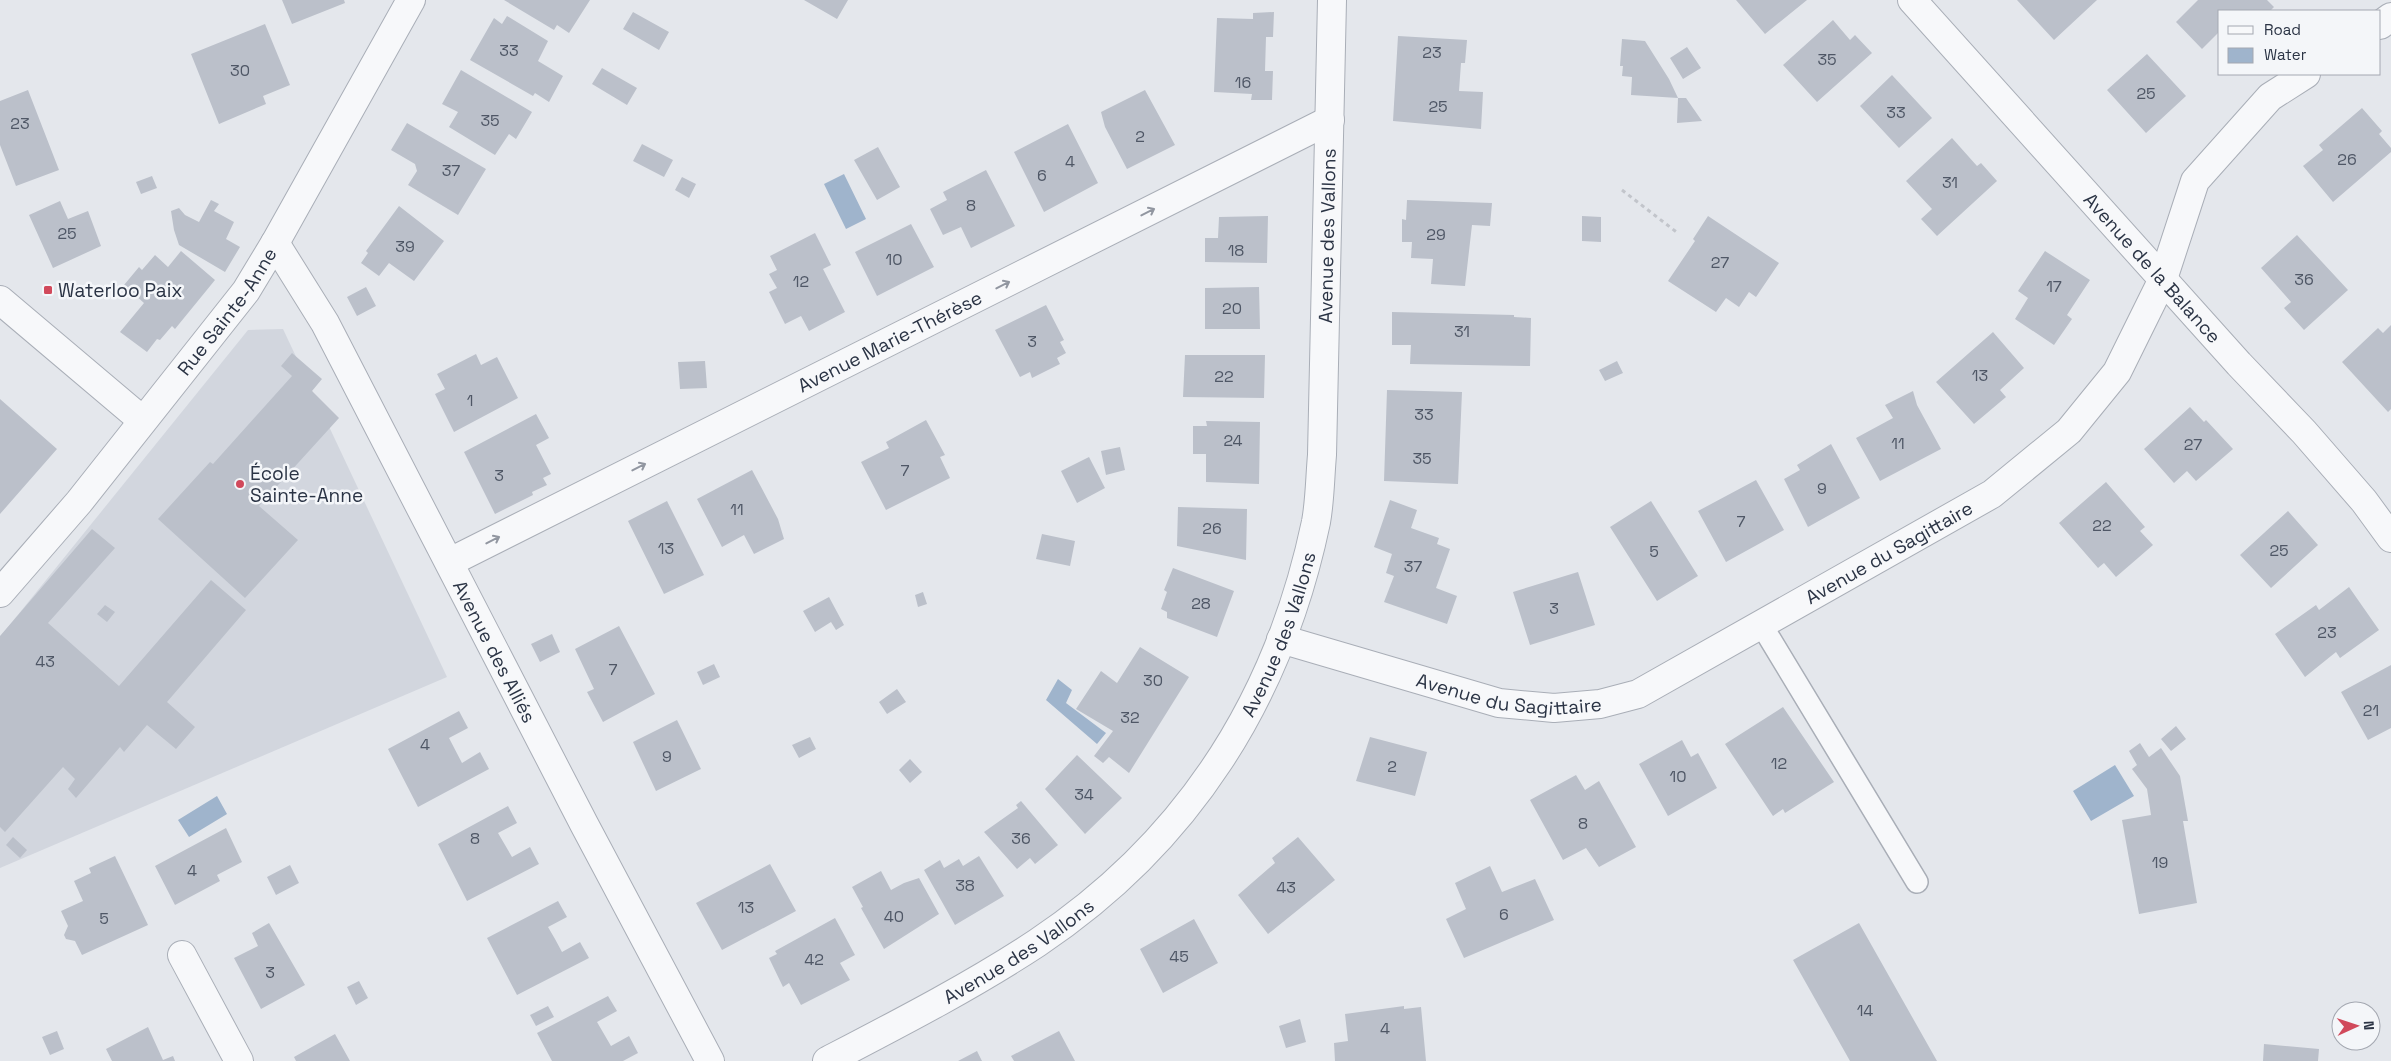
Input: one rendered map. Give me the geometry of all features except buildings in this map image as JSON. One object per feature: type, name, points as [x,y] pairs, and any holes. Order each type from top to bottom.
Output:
[{"type":"street","name":"Rue Sainte-Anne","points":[[0,593],[79,502],[246,291],[275,243],[411,0]]},
{"type":"street","name":"Avenue des Vallons","points":[[827,1061],[946,998],[1038,942],[1111,885],[1174,824],[1220,763],[1260,692],[1282,638],[1316,520],[1318,502],[1322,456],[1332,0]]},
{"type":"street","name":"Avenue de la Balance","points":[[1912,0],[2239,364],[2304,432],[2364,501],[2391,538]]},
{"type":"street","name":"Avenue du Sagittaire","points":[[1282,638],[1499,703],[1554,708],[1600,704],[1638,694],[1992,494],[2069,431],[2117,372],[2163,279],[2195,181],[2270,97],[2304,75]]},
{"type":"street","name":"Avenue Marie-Thérèse","points":[[450,562],[1330,120]]},
{"type":"street","name":"Avenue des Alliés","points":[[275,243],[325,323],[584,824],[710,1061]]},
{"type":"street","points":[[0,300],[142,420]]},
{"type":"street","points":[[182,955],[239,1061]]},
{"type":"lane","points":[[1761,624],[1917,882]]},
{"type":"path","points":[[1622,190],[1679,234]]},
{"type":"shaded area","name":"École Sainte-Anne","points":[[283,329],[447,677],[0,868],[0,637],[248,330]]},
{"type":"water","points":[[844,174],[866,219],[846,229],[824,184]]},
{"type":"water","points":[[1058,679],[1072,690],[1066,703],[1106,733],[1097,744],[1046,700]]},
{"type":"water","points":[[2115,765],[2134,796],[2091,821],[2073,791]]},
{"type":"water","points":[[217,796],[227,814],[189,837],[178,820]]},
{"type":"place","name":"Waterloo Paix","points":[[48,290]]},
{"type":"place","name":"École Sainte-Anne","points":[[240,484]]}]
